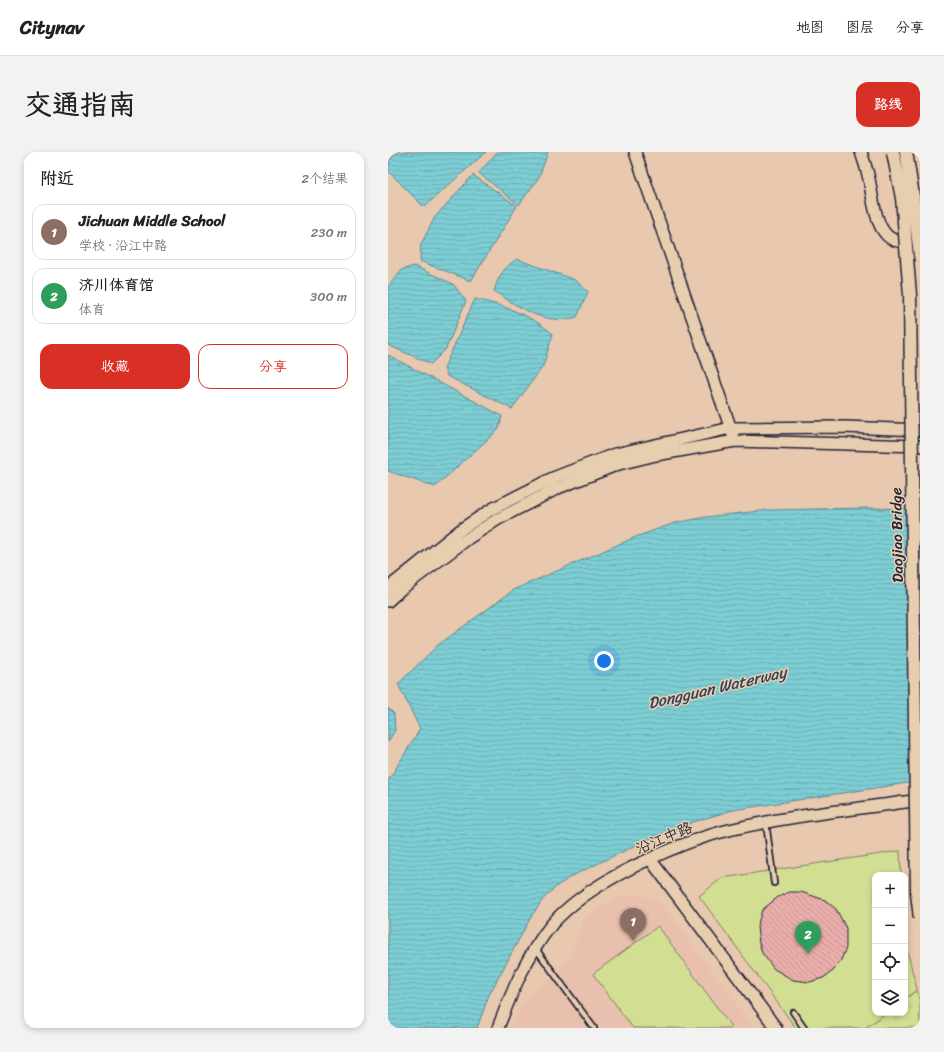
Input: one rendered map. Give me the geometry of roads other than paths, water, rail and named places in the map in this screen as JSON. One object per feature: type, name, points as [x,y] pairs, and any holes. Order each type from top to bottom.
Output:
[{"type":"main road","name":"Daojiao Bridge","points":[[893,152],[902,198],[910,295],[916,817],[920,918]]},
{"type":"main road","points":[[906,152],[920,255]]},
{"type":"street","points":[[635,152],[735,441]]},
{"type":"street","points":[[861,152],[880,227],[890,238],[900,241],[910,240],[920,236]]},
{"type":"street","points":[[388,588],[463,528],[522,492],[553,478],[616,454],[731,428],[844,427],[920,430]]},
{"type":"street","points":[[388,601],[470,537],[522,506],[558,488],[619,464],[656,455],[735,441],[920,446]]},
{"type":"street","name":"沿江中路","points":[[498,1028],[513,989],[535,948],[553,924],[568,908],[602,883],[650,859],[709,836],[766,823],[920,800]]},
{"type":"street","points":[[650,859],[776,1028]]},
{"type":"lane","points":[[766,823],[774,883]]},
{"type":"lane","points":[[535,948],[594,1028]]},
{"type":"lane","points":[[792,1012],[804,1028]]},
{"type":"water","points":[[398,152],[486,152],[424,207],[388,171],[390,159]]},
{"type":"water","points":[[497,152],[548,152],[539,177],[519,205],[479,173]]},
{"type":"water","points":[[473,175],[517,206],[471,281],[420,261],[421,244],[435,217]]},
{"type":"water","points":[[517,259],[575,280],[588,292],[577,317],[554,319],[533,314],[513,304],[494,291],[497,281],[502,273],[508,265]]},
{"type":"water","points":[[414,266],[453,284],[466,301],[446,349],[431,364],[388,345],[388,287],[401,270]]},
{"type":"water","points":[[475,299],[496,304],[526,316],[553,334],[543,366],[512,409],[447,376],[444,368]]},
{"type":"water","points":[[388,355],[502,416],[499,429],[435,487],[388,471]]},
{"type":"water","name":"Dongguan Waterway","points":[[868,508],[920,509],[920,781],[733,810],[693,822],[653,837],[572,876],[557,886],[544,898],[532,915],[489,995],[477,1028],[388,1028],[388,781],[420,729],[398,684],[438,645],[515,589],[638,536],[675,523],[706,517],[769,510]]},
{"type":"water","points":[[388,708],[394,714],[395,730],[388,742]]},
{"type":"place","name":"Jichuan Middle School","points":[[633,941]]},
{"type":"place","name":"济川体育馆","points":[[808,954]]}]
